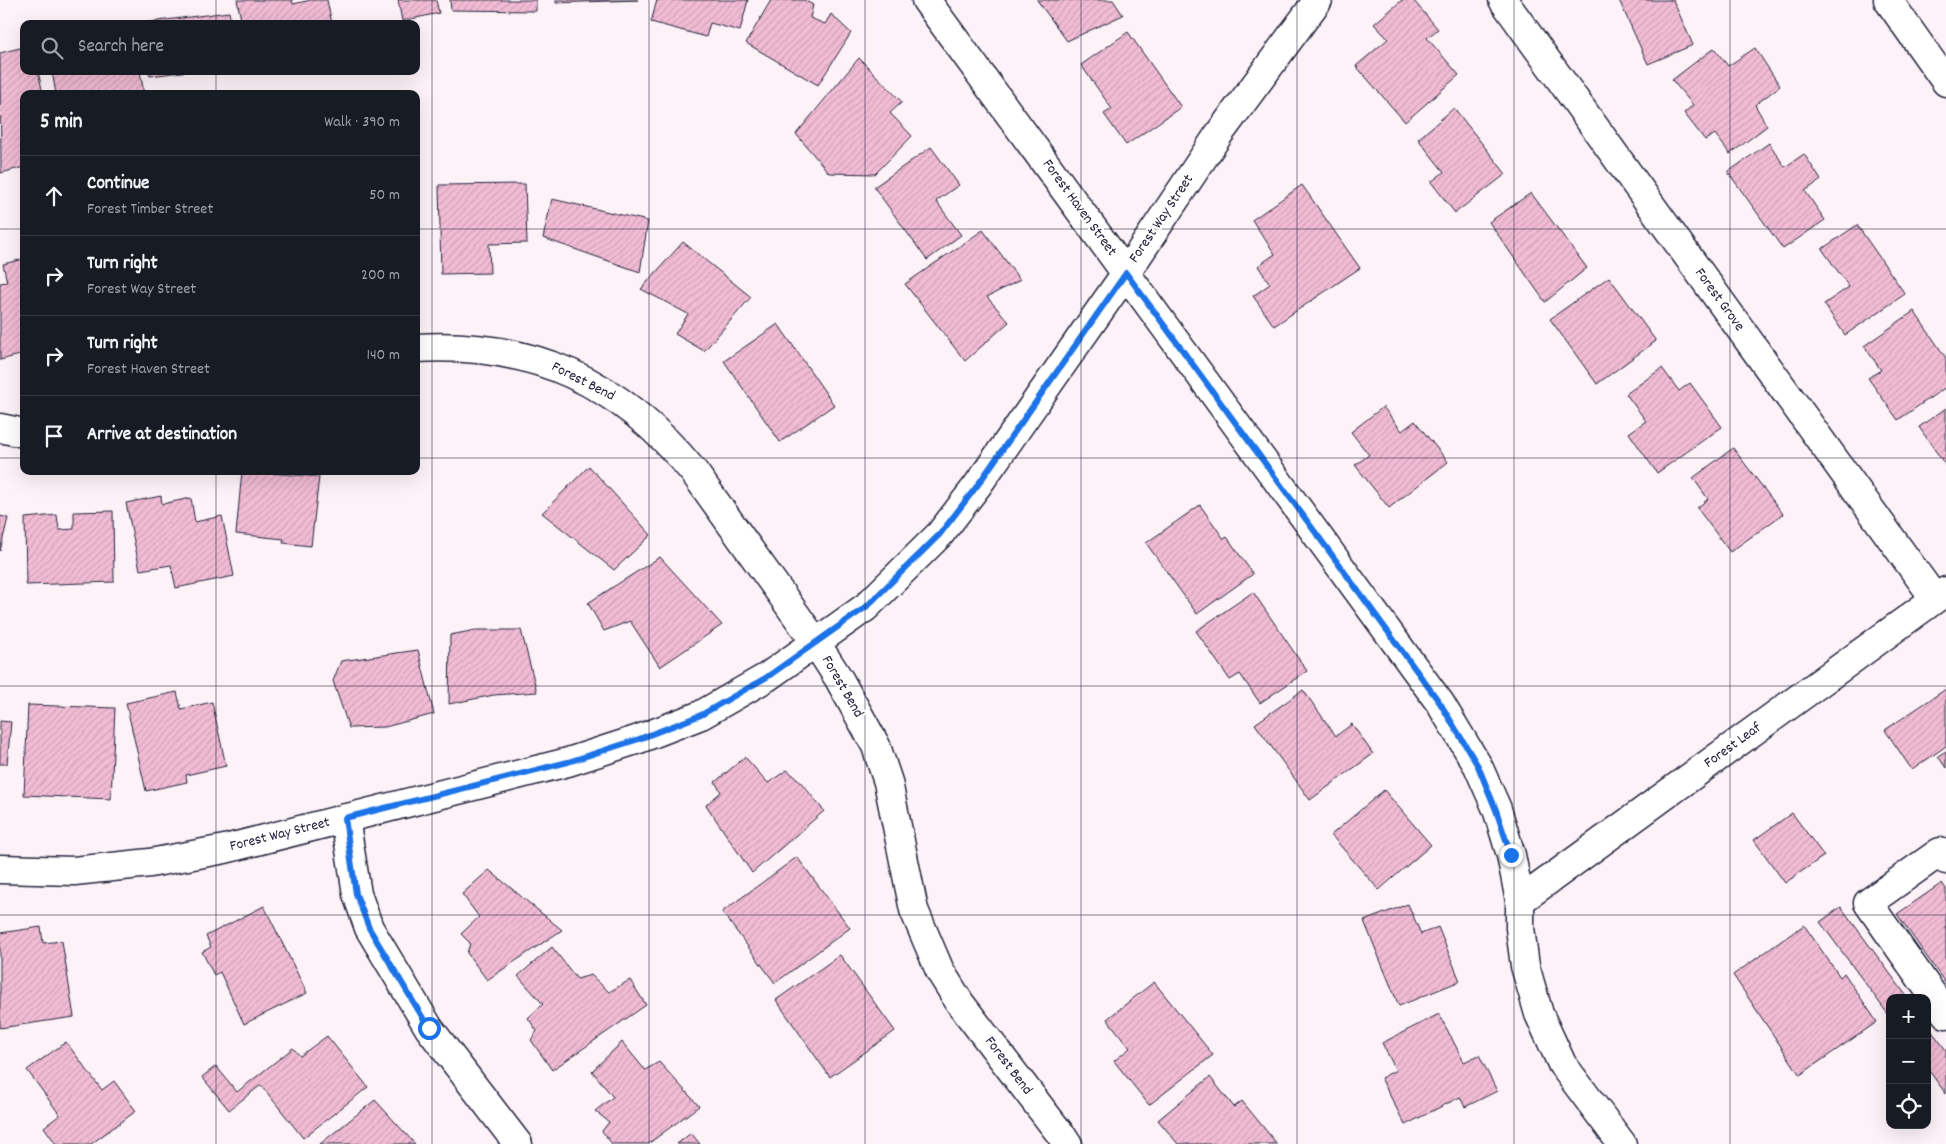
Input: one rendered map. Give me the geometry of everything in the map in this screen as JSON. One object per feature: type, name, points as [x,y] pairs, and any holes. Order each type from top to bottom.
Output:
[{"type":"street","name":"Forest Haven Street","points":[[926,0],[1440,703],[1478,766],[1496,810],[1511,855],[1520,901],[1520,928],[1525,966],[1539,1014],[1562,1064],[1622,1144]]},
{"type":"street","name":"Forest Way Street","points":[[0,869],[74,871],[150,863],[225,849],[568,762],[639,739],[701,715],[767,677],[866,607],[940,534],[982,478],[1126,273],[1219,134],[1318,0]]},
{"type":"street","name":"Forest Grove","points":[[1503,0],[1940,595]]},
{"type":"street","points":[[1888,0],[1946,82]]},
{"type":"street","name":"Forest Bend","points":[[420,348],[463,347],[510,353],[571,373],[626,404],[674,448],[694,472],[816,643],[839,679],[876,746],[888,782],[914,910],[940,971],[960,1003],[1068,1144]]},
{"type":"street","points":[[0,428],[20,432]]},
{"type":"street","name":"Forest Leaf","points":[[1520,901],[1940,595]]},
{"type":"street","points":[[345,818],[356,894],[369,928],[429,1028],[518,1144]]},
{"type":"street","points":[[1946,860],[1940,852],[1868,903],[1946,1014]]},
{"type":"building","points":[[237,0],[292,0],[293,4],[311,0],[327,0],[331,20],[241,20]]},
{"type":"building","points":[[398,0],[436,0],[439,13],[402,20]]},
{"type":"building","points":[[450,0],[536,0],[536,11],[451,10]]},
{"type":"building","points":[[556,0],[638,0],[556,3]]},
{"type":"building","points":[[657,0],[748,0],[740,31],[710,23],[706,37],[651,22]]},
{"type":"building","points":[[771,0],[804,0],[813,5],[810,18],[825,24],[831,14],[851,33],[818,85],[746,43]]},
{"type":"building","points":[[1037,0],[1113,0],[1123,15],[1067,41]]},
{"type":"building","points":[[1402,0],[1413,0],[1438,29],[1427,38],[1459,75],[1405,122],[1356,66],[1388,39],[1374,24]]},
{"type":"building","points":[[1619,0],[1673,0],[1693,45],[1648,64]]},
{"type":"building","points":[[229,12],[230,20],[166,20]]},
{"type":"building","points":[[1128,32],[1181,107],[1126,145],[1104,114],[1112,109],[1081,65]]},
{"type":"building","points":[[20,48],[20,75],[39,75],[42,90],[20,90],[20,168],[1,173],[0,53]]},
{"type":"building","points":[[1714,48],[1728,66],[1755,48],[1780,86],[1755,105],[1767,126],[1730,154],[1715,134],[1705,140],[1684,113],[1693,105],[1672,80]]},
{"type":"building","points":[[859,58],[902,102],[890,113],[912,136],[875,174],[829,173],[796,134]]},
{"type":"building","points":[[53,75],[141,75],[143,90],[55,90]]},
{"type":"building","points":[[1454,108],[1506,174],[1455,213],[1431,182],[1444,172],[1418,139]]},
{"type":"building","points":[[1769,143],[1785,167],[1804,154],[1821,180],[1805,191],[1825,220],[1783,249],[1728,172]]},
{"type":"building","points":[[931,147],[959,185],[936,201],[961,235],[927,260],[874,187]]},
{"type":"building","points":[[525,184],[527,243],[489,244],[490,273],[441,274],[439,185]]},
{"type":"building","points":[[1302,185],[1360,268],[1274,326],[1253,296],[1270,284],[1258,266],[1275,254],[1252,220]]},
{"type":"building","points":[[1531,193],[1587,268],[1545,302],[1489,222]]},
{"type":"building","points":[[552,199],[648,221],[640,272],[543,238]]},
{"type":"building","points":[[1857,225],[1905,294],[1845,335],[1824,304],[1849,287],[1822,249]]},
{"type":"building","points":[[983,230],[1020,280],[987,297],[1009,322],[965,361],[905,284]]},
{"type":"building","points":[[683,242],[751,297],[704,351],[675,334],[688,314],[641,289]]},
{"type":"building","points":[[20,260],[20,355],[0,360],[0,283],[7,282],[3,264]]},
{"type":"building","points":[[1609,277],[1656,341],[1597,384],[1550,319]]},
{"type":"building","points":[[1914,311],[1946,358],[1946,387],[1898,420],[1868,378],[1881,370],[1864,346]]},
{"type":"building","points":[[778,324],[834,405],[780,442],[724,361]]},
{"type":"building","points":[[1662,368],[1679,391],[1690,383],[1722,427],[1657,473],[1629,433],[1646,421],[1626,394]]},
{"type":"building","points":[[1383,407],[1402,431],[1415,421],[1448,462],[1389,508],[1355,465],[1369,455],[1351,432]]},
{"type":"building","points":[[1946,408],[1946,466],[1919,427]]},
{"type":"building","points":[[1733,448],[1783,514],[1730,552],[1697,508],[1708,499],[1693,478]]},
{"type":"building","points":[[589,466],[651,535],[614,570],[542,513]]},
{"type":"building","points":[[242,475],[319,477],[311,546],[283,543],[284,539],[236,534]]},
{"type":"building","points":[[161,496],[162,504],[191,498],[195,522],[222,516],[234,576],[176,588],[171,565],[140,570],[126,503]]},
{"type":"building","points":[[1200,505],[1224,539],[1227,537],[1253,574],[1197,614],[1146,543]]},
{"type":"building","points":[[113,511],[114,582],[26,585],[25,518],[57,515],[59,530],[74,529],[74,512]]},
{"type":"building","points":[[0,516],[8,518],[0,551]]},
{"type":"building","points":[[660,557],[722,625],[660,667],[630,621],[604,631],[588,603]]},
{"type":"building","points":[[1253,592],[1307,671],[1260,703],[1240,674],[1230,680],[1196,631]]},
{"type":"building","points":[[476,630],[521,630],[537,692],[494,695],[449,704],[450,635]]},
{"type":"building","points":[[418,650],[434,714],[385,727],[349,728],[333,681],[341,661]]},
{"type":"building","points":[[1946,689],[1946,746],[1912,770],[1885,730]]},
{"type":"building","points":[[1303,690],[1336,736],[1352,724],[1373,754],[1310,800],[1255,724]]},
{"type":"building","points":[[177,692],[181,709],[212,702],[226,766],[186,775],[187,782],[146,791],[126,703]]},
{"type":"building","points":[[28,705],[115,708],[111,799],[24,795]]},
{"type":"building","points":[[0,721],[11,722],[7,764],[0,764]]},
{"type":"building","points":[[1946,751],[1946,768],[1938,756]]},
{"type":"building","points":[[745,757],[768,783],[787,770],[799,780],[824,811],[752,873],[706,805],[721,792],[715,782]]},
{"type":"building","points":[[1384,790],[1431,845],[1379,890],[1331,835]]},
{"type":"building","points":[[1792,813],[1824,856],[1785,883],[1754,840]]},
{"type":"building","points":[[797,857],[850,928],[775,983],[722,912]]},
{"type":"building","points":[[489,870],[562,930],[487,980],[467,953],[470,943],[461,934],[479,917],[462,894]]},
{"type":"building","points":[[1942,883],[1946,889],[1946,984],[1897,914]]},
{"type":"building","points":[[1408,904],[1421,934],[1438,927],[1460,981],[1399,1006],[1364,921]]},
{"type":"building","points":[[264,906],[307,993],[244,1024],[220,972],[214,975],[202,952],[211,947],[206,936]]},
{"type":"building","points":[[1841,907],[1905,994],[1886,994],[1886,1012],[1820,922]]},
{"type":"building","points":[[1804,925],[1840,977],[1844,973],[1877,1022],[1800,1075],[1733,975]]},
{"type":"building","points":[[41,927],[43,943],[62,941],[74,1017],[0,1028],[0,933]]},
{"type":"building","points":[[552,947],[577,979],[591,975],[609,992],[630,980],[646,1005],[552,1070],[531,1040],[537,1031],[528,1018],[543,1004],[518,976]]},
{"type":"building","points":[[840,955],[895,1031],[830,1077],[776,1000]]},
{"type":"building","points":[[1154,982],[1213,1055],[1149,1105],[1114,1061],[1130,1048],[1107,1019]]},
{"type":"building","points":[[1439,1014],[1464,1062],[1479,1055],[1497,1091],[1465,1107],[1460,1097],[1405,1125],[1381,1078],[1396,1070],[1382,1043]]},
{"type":"building","points":[[1931,1030],[1946,1050],[1946,1094],[1931,1073]]},
{"type":"building","points":[[327,1036],[368,1087],[303,1138],[261,1085],[229,1110],[202,1077],[216,1066],[237,1092],[293,1048],[300,1056]]},
{"type":"building","points":[[66,1042],[102,1090],[114,1081],[136,1111],[91,1144],[56,1144],[44,1127],[60,1115],[27,1070]]},
{"type":"building","points":[[622,1042],[645,1070],[659,1062],[699,1106],[648,1144],[612,1144],[602,1131],[609,1122],[595,1111],[613,1097],[592,1071]]},
{"type":"building","points":[[1210,1077],[1234,1107],[1242,1101],[1277,1144],[1178,1144],[1158,1120]]},
{"type":"building","points":[[375,1100],[415,1144],[320,1144]]},
{"type":"building","points":[[691,1133],[700,1144],[677,1144]]},
{"type":"route","points":[[429,1028],[369,928],[356,894],[345,818],[568,762],[639,739],[701,715],[767,677],[866,607],[940,534],[977,486],[1126,273],[1440,703],[1478,766],[1496,810],[1511,855]]}]
